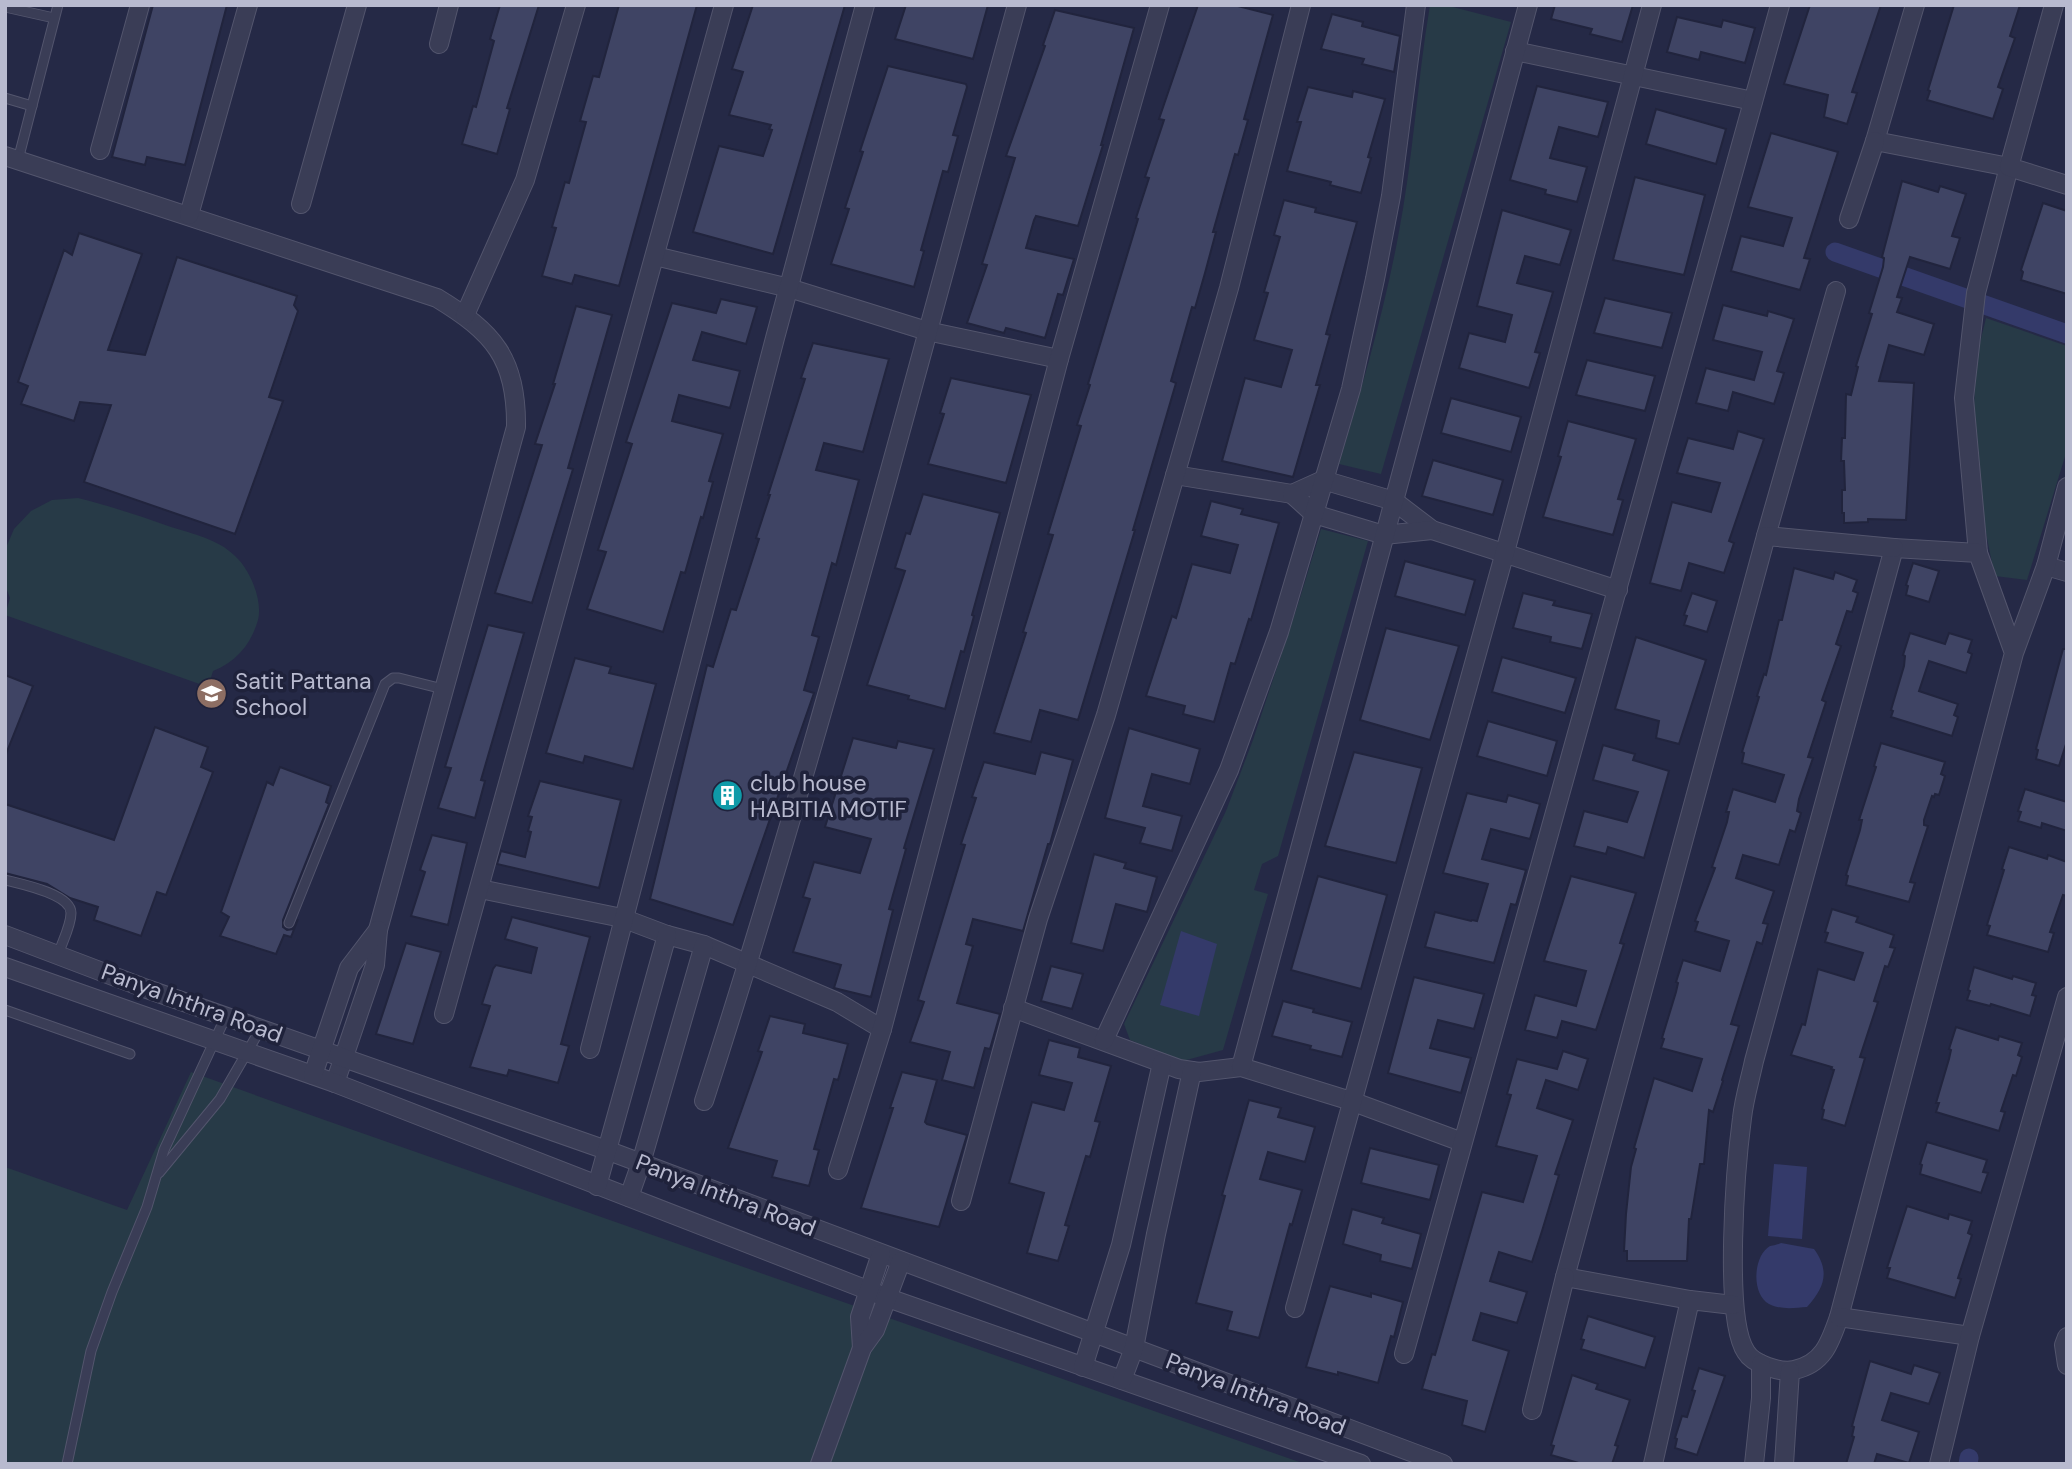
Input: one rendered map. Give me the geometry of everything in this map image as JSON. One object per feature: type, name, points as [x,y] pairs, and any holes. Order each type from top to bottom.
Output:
[{"type":"street","points":[[100,150],[140,5]]},
{"type":"street","points":[[189,215],[248,5]]},
{"type":"street","points":[[439,44],[449,5]]},
{"type":"street","points":[[465,315],[525,180],[576,5]]},
{"type":"street","points":[[444,1014],[724,5]]},
{"type":"street","points":[[590,1049],[622,918],[865,5]]},
{"type":"street","points":[[704,1101],[808,761],[1017,5]]},
{"type":"street","points":[[838,1170],[882,1029],[1059,359],[1160,5]]},
{"type":"street","points":[[961,1201],[1038,919],[1107,715],[1229,288],[1301,5]]},
{"type":"street","points":[[1104,1040],[1229,770],[1279,632],[1351,389],[1391,195],[1416,5]]},
{"type":"street","points":[[1241,1067],[1528,5]]},
{"type":"street","points":[[1295,1308],[1505,552],[1652,5]]},
{"type":"street","points":[[1404,1354],[1780,5]]},
{"type":"street","points":[[1849,219],[1875,141],[1914,5]]},
{"type":"street","points":[[2014,653],[1978,553],[1964,398],[1976,293],[2054,5]]},
{"type":"street","points":[[301,204],[354,6]]},
{"type":"street","points":[[1515,51],[1753,101]]},
{"type":"street","points":[[1875,141],[2009,167],[2067,185]]},
{"type":"street","points":[[12,158],[437,298],[465,315],[493,341],[506,362],[516,400],[516,427],[377,930],[374,965],[335,1083]]},
{"type":"street","points":[[655,256],[789,288],[927,331],[1059,359]]},
{"type":"street","points":[[1532,1410],[1564,1277],[1766,536],[1836,291]]},
{"type":"street","points":[[1175,475],[1292,494],[1314,514],[1384,535],[1432,530]]},
{"type":"street","points":[[1292,494],[1323,480],[1394,501],[1432,530],[1618,590]]},
{"type":"street","points":[[1894,548],[1754,1061],[1742,1116],[1735,1199],[1733,1305],[1746,1354],[1760,1364],[1790,1371],[1816,1362],[1829,1345],[1839,1317],[2014,653],[2046,566],[2067,487]]},
{"type":"street","points":[[1766,536],[1978,553]]},
{"type":"street","points":[[2046,566],[2067,572]]},
{"type":"street","points":[[480,888],[622,918],[667,935],[704,944],[837,1002],[882,1029]]},
{"type":"street","points":[[313,1075],[349,968],[377,930]]},
{"type":"street","name":"Panya Inthra Road","points":[[5,935],[609,1151],[1443,1464]]},
{"type":"street","points":[[597,1186],[609,1151],[667,935]]},
{"type":"street","points":[[629,1198],[704,944]]},
{"type":"street","name":"Panya Inthra Road","points":[[5,967],[335,1083],[888,1298],[1362,1464]]},
{"type":"street","points":[[1939,1464],[1970,1336],[2067,997]]},
{"type":"street","points":[[1013,1007],[1162,1063],[1192,1071],[1241,1067],[1351,1101],[1462,1142]]},
{"type":"street","points":[[1083,1367],[1116,1263],[1162,1063]]},
{"type":"street","points":[[1122,1380],[1134,1348],[1192,1071]]},
{"type":"street","points":[[1136,1185],[1165,1191]]},
{"type":"street","points":[[862,1348],[860,1317],[881,1254]]},
{"type":"street","points":[[820,1464],[862,1348],[875,1330],[901,1261]]},
{"type":"street","points":[[1564,1277],[1733,1305]]},
{"type":"street","points":[[1653,1464],[1690,1300]]},
{"type":"street","points":[[1839,1317],[1970,1336]]},
{"type":"street","points":[[2067,1337],[2064,1345],[2067,1365]]},
{"type":"street","points":[[1755,1464],[1760,1364]]},
{"type":"street","points":[[1784,1464],[1790,1371]]},
{"type":"lane","points":[[12,158],[32,106],[58,5]]},
{"type":"lane","points":[[5,7],[54,18]]},
{"type":"lane","points":[[5,98],[32,106]]},
{"type":"lane","points":[[289,923],[385,684],[393,678],[399,678],[443,689]]},
{"type":"lane","points":[[5,880],[61,898],[69,905],[71,913],[58,955]]},
{"type":"lane","points":[[5,1010],[130,1054]]},
{"type":"lane","points":[[67,1464],[91,1352],[157,1175],[167,1141],[226,1016]]},
{"type":"lane","points":[[157,1175],[220,1099],[261,1028]]},
{"type":"shaded area","points":[[1430,5],[1445,5],[1511,22],[1381,474],[1339,464],[1379,323],[1398,237],[1408,180]]},
{"type":"shaded area","points":[[1986,318],[2067,346],[2067,450],[2027,580],[1995,576],[1984,523],[1974,415],[1978,356]]},
{"type":"shaded area","points":[[78,498],[213,541],[228,550],[246,569],[257,595],[258,620],[247,644],[236,657],[213,671],[208,687],[5,615],[10,598],[5,585],[5,550],[14,529],[31,511],[52,500]]},
{"type":"shaded area","points":[[1321,529],[1368,541],[1278,856],[1262,864],[1254,890],[1268,894],[1223,1050],[1183,1061],[1130,1040],[1124,1024],[1226,811],[1253,740]]},
{"type":"shaded area","points":[[191,1072],[1305,1464],[5,1464],[5,1167],[127,1210]]},
{"type":"water","points":[[1181,931],[1217,944],[1199,1016],[1160,1005]]},
{"type":"water","points":[[1774,1164],[1807,1167],[1802,1239],[1768,1236]]},
{"type":"water","points":[[1781,1243],[1814,1249],[1819,1257],[1824,1272],[1823,1279],[1818,1293],[1807,1307],[1774,1306],[1763,1299],[1759,1292],[1756,1275],[1760,1258],[1770,1246]]},
{"type":"building","points":[[153,5],[227,5],[185,165],[147,157],[145,165],[112,157]]},
{"type":"building","points":[[500,5],[539,5],[507,108],[510,109],[497,154],[462,144],[473,106],[476,107],[494,41],[490,39]]},
{"type":"building","points":[[619,5],[697,5],[619,286],[575,275],[572,284],[542,276],[556,228],[552,227],[565,182],[569,183],[586,122],[580,121],[593,76],[599,77]]},
{"type":"building","points":[[753,5],[845,5],[773,254],[693,232],[719,146],[763,156],[772,130],[769,129],[771,125],[729,115],[743,72],[732,69]]},
{"type":"building","points":[[906,5],[988,5],[973,59],[895,39]]},
{"type":"building","points":[[1198,5],[1234,5],[1273,15],[1244,119],[1248,120],[1238,155],[1235,154],[1213,232],[1216,232],[1205,273],[1195,308],[1192,307],[1171,381],[1176,383],[1135,530],[1078,720],[1040,710],[1031,742],[994,733],[1026,633],[1023,632],[1053,535],[1048,534],[1081,426],[1077,425],[1090,385],[1088,384],[1138,219],[1136,218],[1149,178],[1145,177],[1164,120],[1159,119]]},
{"type":"building","points":[[1555,5],[1633,5],[1622,42],[1590,34],[1592,29],[1551,19]]},
{"type":"building","points":[[1810,5],[1881,5],[1852,92],[1857,93],[1847,124],[1824,117],[1828,95],[1784,84]]},
{"type":"building","points":[[1954,5],[2020,5],[2010,36],[2015,38],[1998,87],[2003,89],[1993,119],[1927,100]]},
{"type":"building","points":[[1055,10],[1134,28],[1078,226],[1036,216],[1034,220],[1026,248],[1074,259],[1063,295],[1058,294],[1045,338],[1006,328],[1004,333],[967,323],[987,265],[982,264],[1015,158],[1006,156]]},
{"type":"building","points":[[1332,14],[1363,22],[1362,26],[1400,36],[1394,72],[1362,64],[1364,59],[1321,49]]},
{"type":"building","points":[[1677,17],[1721,27],[1723,20],[1755,28],[1745,63],[1701,52],[1699,60],[1667,52]]},
{"type":"building","points":[[888,66],[966,84],[967,87],[953,135],[958,136],[948,172],[943,171],[921,250],[924,251],[914,287],[831,264],[849,209],[845,208],[863,152],[860,151]]},
{"type":"building","points":[[1537,86],[1608,102],[1598,137],[1559,127],[1550,158],[1587,167],[1577,202],[1545,194],[1546,190],[1510,180]]},
{"type":"building","points":[[1308,87],[1352,97],[1353,91],[1385,99],[1368,157],[1371,158],[1361,193],[1287,171],[1301,122],[1297,122]]},
{"type":"building","points":[[1656,109],[1726,129],[1716,164],[1646,144]]},
{"type":"building","points":[[1771,133],[1838,152],[1804,258],[1810,259],[1800,290],[1731,271],[1741,236],[1783,246],[1792,218],[1748,207]]},
{"type":"building","points":[[1635,177],[1705,195],[1684,275],[1613,260]]},
{"type":"building","points":[[1902,181],[1938,192],[1940,186],[1966,194],[1952,236],[1960,238],[1950,269],[1910,257],[1897,297],[1902,298],[1897,312],[1934,324],[1924,355],[1889,345],[1879,381],[1914,383],[1906,520],[1868,519],[1868,522],[1844,523],[1844,461],[1841,461],[1842,438],[1845,438],[1846,394],[1851,395]]},
{"type":"building","points":[[1284,200],[1316,208],[1315,212],[1357,222],[1326,334],[1330,335],[1316,385],[1320,385],[1293,477],[1222,461],[1245,378],[1281,387],[1292,350],[1254,340],[1280,237],[1274,235]]},
{"type":"building","points":[[2043,203],[2067,211],[2067,294],[2021,280],[2021,270]]},
{"type":"building","points":[[1502,210],[1571,230],[1560,265],[1525,256],[1517,283],[1553,292],[1535,352],[1540,353],[1529,388],[1459,368],[1469,333],[1505,342],[1512,315],[1477,306]]},
{"type":"building","points":[[79,233],[142,254],[108,350],[145,355],[177,257],[297,296],[294,305],[298,311],[269,397],[283,401],[235,534],[84,482],[111,405],[80,402],[74,421],[21,404],[28,386],[18,382],[64,250],[72,255]]},
{"type":"building","points":[[1605,298],[1672,313],[1662,348],[1594,333]]},
{"type":"building","points":[[721,299],[757,307],[746,344],[702,332],[693,360],[740,371],[730,408],[679,395],[672,421],[723,434],[709,481],[713,482],[703,518],[701,517],[685,573],[681,572],[663,632],[587,609],[606,552],[598,550],[632,444],[626,442],[672,303],[716,313]]},
{"type":"building","points":[[1723,305],[1767,316],[1768,311],[1794,319],[1777,371],[1784,373],[1774,404],[1733,392],[1728,411],[1696,403],[1706,368],[1754,380],[1762,352],[1713,340]]},
{"type":"building","points":[[576,306],[612,315],[568,468],[573,469],[532,603],[495,593],[542,445],[535,444]]},
{"type":"building","points":[[813,343],[889,359],[863,452],[824,443],[816,470],[859,480],[836,565],[832,563],[812,635],[819,637],[804,690],[814,693],[733,925],[650,899],[707,665],[713,667],[731,609],[736,610],[759,539],[756,538],[805,379],[801,378]]},
{"type":"building","points":[[1587,360],[1655,376],[1645,411],[1576,395]]},
{"type":"building","points":[[951,378],[1031,395],[1006,483],[928,464],[944,414],[940,413]]},
{"type":"building","points":[[1451,398],[1521,417],[1511,452],[1441,433]]},
{"type":"building","points":[[1568,421],[1636,439],[1618,499],[1623,500],[1613,535],[1543,517],[1561,457],[1558,456]]},
{"type":"building","points":[[1738,431],[1764,439],[1729,541],[1734,543],[1724,573],[1689,563],[1681,591],[1650,583],[1672,502],[1711,512],[1720,483],[1677,473],[1688,438],[1733,449]]},
{"type":"building","points":[[1433,460],[1503,480],[1493,515],[1422,496]]},
{"type":"building","points":[[923,494],[1000,513],[964,652],[961,651],[945,709],[867,685],[905,571],[895,568]]},
{"type":"building","points":[[1211,501],[1243,509],[1241,514],[1279,523],[1251,620],[1249,619],[1235,664],[1231,663],[1214,722],[1183,714],[1185,706],[1146,696],[1172,616],[1176,618],[1192,564],[1230,573],[1238,545],[1201,536]]},
{"type":"building","points":[[1405,561],[1475,580],[1465,615],[1395,596]]},
{"type":"building","points":[[1913,563],[1939,571],[1929,602],[1906,595],[1906,585]]},
{"type":"building","points":[[1794,568],[1833,579],[1835,572],[1857,580],[1853,591],[1858,593],[1852,612],[1847,611],[1836,644],[1841,646],[1822,700],[1826,702],[1808,757],[1813,758],[1799,799],[1797,811],[1801,813],[1795,832],[1790,830],[1779,865],[1743,855],[1736,878],[1774,891],[1763,923],[1768,924],[1762,944],[1757,942],[1731,1024],[1739,1026],[1723,1081],[1713,1112],[1709,1110],[1704,1164],[1700,1164],[1689,1219],[1687,1261],[1627,1261],[1627,1251],[1624,1251],[1631,1167],[1654,1078],[1692,1091],[1702,1059],[1661,1048],[1683,960],[1720,971],[1729,941],[1695,931],[1698,922],[1695,921],[1715,868],[1712,867],[1727,822],[1729,812],[1726,812],[1733,789],[1775,802],[1784,775],[1742,763],[1742,752],[1759,697],[1757,696],[1764,674],[1766,675],[1779,620],[1782,620]]},
{"type":"building","points":[[1523,593],[1555,601],[1553,605],[1592,614],[1582,649],[1550,642],[1551,637],[1513,628]]},
{"type":"building","points":[[1692,593],[1717,601],[1707,632],[1684,625],[1687,616],[1684,615]]},
{"type":"building","points":[[488,625],[524,633],[481,780],[485,781],[475,818],[438,808],[451,768],[445,767]]},
{"type":"building","points":[[1386,628],[1459,646],[1430,740],[1360,720]]},
{"type":"building","points":[[1910,633],[1945,644],[1949,633],[1972,640],[1968,652],[1972,654],[1966,673],[1929,661],[1919,691],[1958,704],[1954,715],[1958,717],[1952,736],[1891,717]]},
{"type":"building","points":[[1636,637],[1706,660],[1679,744],[1656,738],[1659,721],[1615,709]]},
{"type":"building","points":[[2063,649],[2067,649],[2067,741],[2059,766],[2036,759],[2036,749]]},
{"type":"building","points":[[1502,657],[1576,678],[1565,713],[1492,692]]},
{"type":"building","points":[[575,658],[611,667],[609,673],[656,684],[633,769],[585,756],[583,763],[546,753]]},
{"type":"building","points":[[5,675],[33,686],[6,754],[5,754]]},
{"type":"building","points":[[1488,721],[1557,741],[1547,776],[1477,756]]},
{"type":"building","points":[[155,727],[208,747],[201,767],[213,772],[166,895],[157,892],[141,936],[94,920],[98,907],[70,898],[47,884],[5,873],[5,804],[114,840]]},
{"type":"building","points":[[1129,728],[1200,749],[1190,784],[1152,774],[1143,806],[1182,816],[1172,851],[1140,843],[1145,828],[1105,818]]},
{"type":"building","points":[[853,738],[896,748],[898,741],[934,749],[904,848],[906,849],[889,909],[893,910],[871,997],[834,988],[841,965],[793,952],[810,899],[803,897],[814,862],[860,873],[871,839],[825,827]]},
{"type":"building","points":[[1881,743],[1945,762],[1941,774],[1945,776],[1939,795],[1932,796],[1924,820],[1924,825],[1928,826],[1910,882],[1915,883],[1909,902],[1846,885],[1846,875],[1862,820],[1859,820]]},
{"type":"building","points":[[1603,745],[1635,754],[1633,760],[1669,771],[1644,858],[1608,847],[1606,854],[1574,846],[1584,811],[1627,822],[1638,792],[1593,780]]},
{"type":"building","points":[[1041,752],[1073,760],[1023,931],[973,919],[966,944],[973,946],[957,1003],[1000,1014],[990,1049],[985,1048],[974,1088],[942,1080],[950,1052],[910,1042],[924,1002],[918,1000],[965,845],[961,844],[976,798],[972,797],[984,762],[1035,774]]},
{"type":"building","points":[[1354,752],[1422,768],[1396,863],[1325,846]]},
{"type":"building","points":[[280,767],[331,786],[326,802],[329,804],[283,920],[283,927],[287,930],[293,929],[298,919],[291,937],[284,935],[276,954],[220,936],[229,917],[221,912],[267,782],[273,785]]},
{"type":"building","points":[[540,781],[621,800],[599,888],[497,864],[501,851],[525,857],[531,832],[528,831],[532,817],[528,816]]},
{"type":"building","points":[[2025,789],[2067,802],[2067,831],[2042,823],[2041,828],[2018,821],[2021,812],[2018,811]]},
{"type":"building","points":[[1467,793],[1506,802],[1508,795],[1540,804],[1530,839],[1491,829],[1482,859],[1526,870],[1516,905],[1511,904],[1494,963],[1425,947],[1435,912],[1477,921],[1488,884],[1443,873]]},
{"type":"building","points":[[432,835],[467,843],[448,925],[411,916],[425,872],[420,870]]},
{"type":"building","points":[[2009,847],[2047,859],[2048,855],[2067,862],[2067,896],[2063,895],[2050,932],[2054,933],[2048,952],[1987,935],[1990,926],[1987,925]]},
{"type":"building","points":[[1094,854],[1126,863],[1124,868],[1157,877],[1147,912],[1116,904],[1103,951],[1071,943]]},
{"type":"building","points":[[1318,876],[1387,895],[1361,989],[1291,970]]},
{"type":"building","points":[[1571,876],[1636,893],[1620,943],[1624,944],[1596,1030],[1562,1021],[1557,1038],[1525,1030],[1535,995],[1576,1006],[1586,971],[1544,961]]},
{"type":"building","points":[[1832,909],[1858,917],[1856,922],[1894,935],[1890,947],[1895,948],[1888,967],[1885,966],[1874,1001],[1878,1002],[1860,1057],[1865,1058],[1845,1126],[1822,1119],[1822,1109],[1834,1070],[1832,1067],[1791,1055],[1802,1024],[1805,1025],[1818,969],[1854,980],[1863,953],[1825,942]]},
{"type":"building","points":[[512,917],[590,937],[561,1044],[569,1046],[558,1083],[509,1070],[507,1076],[470,1067],[490,1006],[482,1004],[493,969],[496,965],[531,973],[537,948],[505,939]]},
{"type":"building","points":[[406,943],[441,952],[413,1044],[376,1034]]},
{"type":"building","points":[[1051,966],[1083,974],[1072,1009],[1041,1001]]},
{"type":"building","points":[[1974,967],[2012,979],[2013,976],[2036,983],[2032,995],[2036,996],[2030,1016],[1967,1000]]},
{"type":"building","points":[[1414,977],[1484,994],[1474,1029],[1438,1020],[1430,1048],[1471,1058],[1461,1093],[1388,1073]]},
{"type":"building","points":[[1283,1001],[1352,1022],[1342,1057],[1272,1036]]},
{"type":"building","points":[[770,1016],[805,1024],[803,1033],[848,1044],[838,1080],[834,1079],[814,1149],[819,1150],[809,1186],[772,1177],[777,1161],[728,1148],[762,1052],[758,1051]]},
{"type":"building","points":[[1956,1027],[1998,1040],[1999,1036],[2022,1043],[2018,1055],[2022,1057],[2001,1111],[2005,1112],[1999,1131],[1936,1112]]},
{"type":"building","points":[[1049,1040],[1080,1048],[1078,1057],[1111,1066],[1095,1121],[1100,1122],[1090,1157],[1086,1156],[1065,1225],[1069,1226],[1058,1261],[1027,1253],[1044,1193],[1009,1183],[1032,1102],[1064,1110],[1072,1083],[1039,1075]]},
{"type":"building","points":[[1563,1051],[1588,1059],[1578,1090],[1546,1080],[1537,1108],[1573,1120],[1555,1174],[1559,1175],[1542,1231],[1532,1262],[1499,1252],[1490,1281],[1527,1292],[1517,1323],[1481,1313],[1473,1340],[1509,1351],[1485,1432],[1462,1425],[1467,1401],[1422,1389],[1432,1354],[1435,1355],[1482,1192],[1523,1202],[1537,1156],[1496,1146],[1511,1095],[1507,1094],[1517,1059],[1557,1069]]},
{"type":"building","points":[[902,1072],[937,1080],[925,1122],[927,1124],[967,1135],[939,1227],[861,1208]]},
{"type":"building","points":[[1249,1100],[1281,1108],[1278,1117],[1315,1127],[1305,1162],[1268,1152],[1260,1179],[1302,1190],[1259,1338],[1227,1330],[1232,1312],[1196,1303],[1225,1196],[1222,1195]]},
{"type":"building","points":[[1927,1142],[1987,1160],[1983,1172],[1988,1173],[1981,1193],[1920,1174],[1920,1164]]},
{"type":"building","points":[[1370,1148],[1439,1165],[1430,1200],[1361,1183]]},
{"type":"building","points":[[1907,1206],[1948,1219],[1949,1214],[1972,1221],[1968,1233],[1972,1235],[1958,1278],[1961,1279],[1955,1298],[1887,1278],[1890,1268],[1887,1268]]},
{"type":"building","points":[[1352,1209],[1384,1218],[1382,1223],[1421,1234],[1412,1269],[1380,1261],[1381,1255],[1343,1244]]},
{"type":"building","points":[[1330,1286],[1403,1302],[1378,1383],[1306,1367]]},
{"type":"building","points":[[1588,1316],[1655,1337],[1645,1368],[1581,1349]]},
{"type":"building","points":[[1870,1361],[1911,1374],[1914,1365],[1940,1373],[1929,1404],[1891,1393],[1882,1420],[1919,1432],[1909,1463],[1877,1454],[1874,1464],[1846,1464],[1854,1437],[1852,1426]]},
{"type":"building","points":[[1699,1368],[1725,1376],[1697,1455],[1675,1448],[1675,1438],[1682,1416],[1687,1417]]},
{"type":"building","points":[[1572,1375],[1598,1384],[1596,1389],[1630,1400],[1615,1445],[1618,1446],[1612,1464],[1582,1464],[1551,1455],[1554,1446],[1551,1445]]},
{"type":"waterway","points":[[1835,252],[2067,334]]},
{"type":"waterway","points":[[1968,1464],[1969,1458]]},
{"type":"place","name":"Satit Pattana School","points":[[212,694]]},
{"type":"place","name":"club house HABITIA MOTIF","points":[[727,796]]}]
